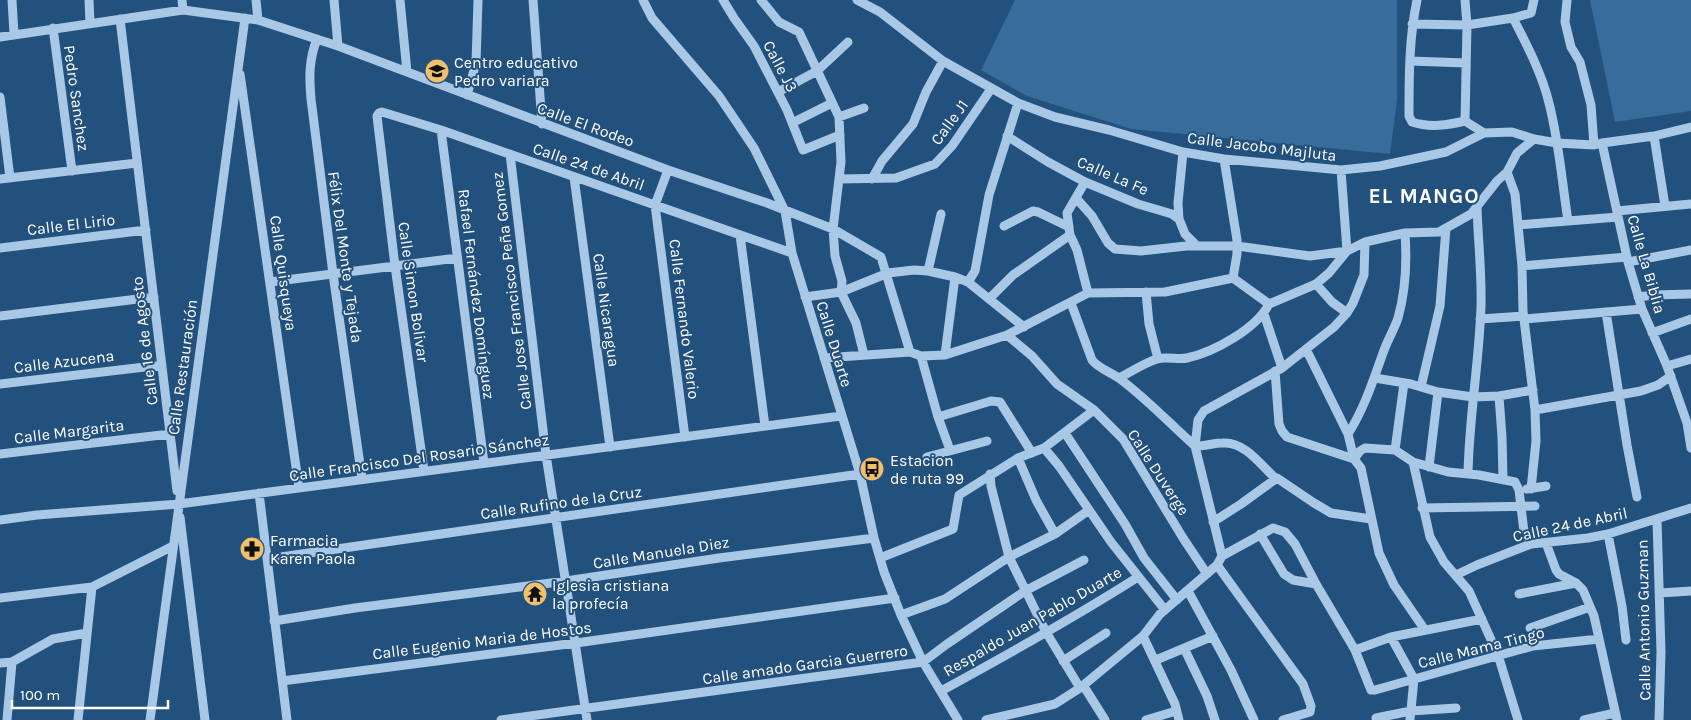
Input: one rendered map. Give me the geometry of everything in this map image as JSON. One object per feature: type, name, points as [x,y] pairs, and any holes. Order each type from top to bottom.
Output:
[{"type":"street","points":[[12,0],[14,34]]},
{"type":"street","points":[[89,0],[90,23]]},
{"type":"street","points":[[182,0],[183,10]]},
{"type":"street","points":[[256,0],[258,20]]},
{"type":"street","points":[[334,0],[338,46]]},
{"type":"street","points":[[400,0],[407,72]]},
{"type":"street","points":[[467,95],[476,63],[478,0]]},
{"type":"street","points":[[533,0],[542,124]]},
{"type":"street","name":"Calle Duarte","points":[[643,0],[652,18],[719,96],[749,141],[785,212],[792,253],[860,474],[880,558],[901,615],[924,662],[958,720]]},
{"type":"street","name":"Calle J3","points":[[723,0],[754,46],[778,92],[803,150],[840,135]]},
{"type":"street","points":[[761,0],[779,22],[799,32],[839,117],[841,162],[833,229],[835,256],[842,281],[841,292],[856,323],[864,355]]},
{"type":"street","name":"Calle Jacobo Majluta","points":[[857,0],[880,12],[943,61],[1018,103],[1055,117],[1109,130],[1183,152],[1224,160],[1341,170],[1380,166],[1446,152],[1484,134],[1512,132],[1534,139],[1557,143],[1598,144],[1654,136],[1691,127]]},
{"type":"street","points":[[1417,0],[1412,24],[1409,116],[1412,122],[1420,124],[1446,125],[1465,121],[1484,134]]},
{"type":"street","points":[[1465,0],[1467,25],[1465,121]]},
{"type":"street","points":[[1412,24],[1467,25],[1513,18],[1529,14],[1533,9],[1534,0]]},
{"type":"street","name":"Calle La Biblia","points":[[1567,0],[1565,22],[1571,48],[1580,62],[1627,260],[1642,309],[1688,417],[1691,448]]},
{"type":"street","name":"Calle El Rodeo","points":[[0,36],[183,10],[258,20],[338,46],[542,124],[668,170],[767,203],[785,212],[833,229],[882,256],[910,352]]},
{"type":"street","name":"Calle Restauración","points":[[150,720],[245,18]]},
{"type":"street","points":[[1513,18],[1533,58],[1549,102],[1568,221]]},
{"type":"street","name":"Calle 16 de Agosto","points":[[120,19],[205,720]]},
{"type":"street","name":"Pedro Sanchez","points":[[53,28],[72,171]]},
{"type":"street","name":"Félix Del Monte y Tejada","points":[[317,39],[310,63],[309,78],[333,274],[362,479]]},
{"type":"street","points":[[778,92],[817,71],[848,42]]},
{"type":"street","points":[[872,179],[882,161],[913,124],[926,92],[943,61]]},
{"type":"street","points":[[1410,61],[1466,63]]},
{"type":"street","name":"Calle Quisqueya","points":[[239,62],[299,488]]},
{"type":"street","name":"Calle J1","points":[[839,179],[896,178],[935,164],[952,146],[991,89]]},
{"type":"street","points":[[0,97],[10,178]]},
{"type":"street","points":[[792,123],[832,103]]},
{"type":"street","points":[[968,282],[975,271],[989,195],[1018,103]]},
{"type":"street","points":[[839,117],[864,108]]},
{"type":"street","name":"Calle 24 de Abril","points":[[377,116],[382,112],[441,130],[792,253]]},
{"type":"street","name":"Calle Simon Bolivar","points":[[377,116],[395,266],[424,471]]},
{"type":"street","name":"Rafael Fernández Domínguez","points":[[441,130],[484,463]]},
{"type":"street","name":"Calle La Fe","points":[[1007,136],[1048,162],[1085,182],[1138,204],[1172,214],[1179,219]]},
{"type":"street","points":[[1654,136],[1665,206]]},
{"type":"street","points":[[1076,198],[1092,216],[1108,243],[1115,249],[1141,250],[1197,246],[1237,246],[1310,256],[1347,252],[1366,242],[1406,234],[1439,232],[1471,214],[1497,180],[1507,172],[1517,153],[1534,139]]},
{"type":"street","points":[[1183,152],[1178,203],[1179,219],[1184,234],[1197,246]]},
{"type":"street","name":"Calle Jose Francisco Peña Gomez","points":[[510,154],[546,455],[587,720]]},
{"type":"street","points":[[1224,160],[1237,246],[1233,278]]},
{"type":"street","points":[[0,179],[137,163]]},
{"type":"street","points":[[655,205],[668,170]]},
{"type":"street","points":[[1119,378],[1158,359],[1186,358],[1205,353],[1244,332],[1264,314],[1268,304],[1316,284],[1329,273],[1347,252],[1341,170]]},
{"type":"street","points":[[1507,172],[1515,194],[1522,266],[1524,317],[1535,410],[1536,441],[1531,489]]},
{"type":"street","name":"Calle Nicaragua","points":[[574,177],[610,447]]},
{"type":"street","points":[[1085,182],[1068,213],[1070,231],[1088,293]]},
{"type":"street","points":[[1518,225],[1568,221],[1665,206],[1691,204]]},
{"type":"street","name":"Calle Fernando Valerio","points":[[655,205],[685,437]]},
{"type":"street","points":[[1468,474],[1469,441],[1481,305],[1477,207]]},
{"type":"street","points":[[1004,226],[1033,211],[1070,231]]},
{"type":"street","points":[[928,272],[941,214]]},
{"type":"street","points":[[1421,387],[1440,306],[1446,228]]},
{"type":"street","name":"Calle El Lirio","points":[[0,248],[146,230]]},
{"type":"street","points":[[989,299],[1013,275],[1070,231]]},
{"type":"street","points":[[1348,434],[1358,418],[1375,378],[1386,343],[1398,319],[1403,295],[1406,234]]},
{"type":"street","points":[[740,235],[766,426]]},
{"type":"street","points":[[1222,556],[1195,446],[1198,420],[1204,412],[1279,369],[1334,327],[1347,313],[1353,303],[1364,275],[1366,242]]},
{"type":"street","points":[[1522,266],[1627,260],[1691,250]]},
{"type":"street","points":[[270,282],[457,258]]},
{"type":"street","points":[[805,296],[841,292],[888,273],[914,270],[955,277],[968,282],[1024,327]]},
{"type":"street","points":[[945,355],[955,277]]},
{"type":"street","points":[[824,358],[910,352],[921,356],[945,355],[1007,335],[1088,293],[1165,292],[1233,278],[1268,304]]},
{"type":"street","points":[[1316,284],[1332,302],[1347,313]]},
{"type":"street","points":[[1146,292],[1149,324],[1158,359]]},
{"type":"street","points":[[1638,298],[1654,295],[1691,294]]},
{"type":"street","points":[[0,316],[154,297]]},
{"type":"street","points":[[1071,303],[1092,360],[1096,366],[1119,378],[1146,400],[1195,446],[1234,443],[1242,447],[1275,478],[1279,478],[1314,503],[1331,512],[1371,519]]},
{"type":"street","points":[[1480,319],[1642,309]]},
{"type":"street","points":[[1606,312],[1637,497]]},
{"type":"street","points":[[1264,314],[1279,369],[1280,424],[1282,431],[1287,437],[1354,459]]},
{"type":"street","points":[[1652,333],[1691,319]]},
{"type":"street","name":"Calle Duverge","points":[[1007,335],[1032,356],[1057,384],[1094,410],[1122,439],[1207,574]]},
{"type":"street","points":[[1306,349],[1348,434],[1354,459],[1361,468],[1379,553],[1394,585],[1425,630]]},
{"type":"street","points":[[921,356],[938,417],[950,450]]},
{"type":"street","points":[[1667,366],[1691,359]]},
{"type":"street","name":"Calle Azucena","points":[[0,384],[162,364]]},
{"type":"street","points":[[1535,410],[1641,391],[1658,385],[1671,376]]},
{"type":"street","points":[[1375,378],[1438,392],[1473,397],[1499,396],[1533,390]]},
{"type":"street","points":[[1395,450],[1404,383]]},
{"type":"street","points":[[1429,467],[1438,392]]},
{"type":"street","points":[[1499,396],[1503,479]]},
{"type":"street","points":[[938,417],[991,401],[1000,402],[1032,454]]},
{"type":"street","points":[[880,558],[953,529],[959,495],[1018,458],[1044,448],[1094,410]]},
{"type":"street","name":"Calle Francisco Del Rosario Sánchez","points":[[0,520],[37,515],[179,504],[841,416]]},
{"type":"street","points":[[1065,433],[1125,524],[1144,558],[1177,600]]},
{"type":"street","name":"Calle Margarita","points":[[0,454],[170,434]]},
{"type":"street","points":[[927,457],[987,441]]},
{"type":"street","points":[[1044,448],[1059,466],[1138,578],[1165,610]]},
{"type":"street","points":[[1354,459],[1365,448],[1395,450],[1413,462],[1429,467],[1448,472],[1515,482],[1519,490],[1524,532],[1530,544]]},
{"type":"street","points":[[1018,458],[1036,500],[1055,534]]},
{"type":"street","points":[[1413,462],[1430,537],[1435,549],[1469,591],[1498,655],[1518,720]]},
{"type":"street","name":"Calle Rufino de la Cruz","points":[[267,560],[860,474]]},
{"type":"street","points":[[990,474],[991,486],[1009,557],[1046,632],[1105,720]]},
{"type":"street","points":[[1213,522],[1241,504],[1275,478]]},
{"type":"street","points":[[1519,490],[1546,486]]},
{"type":"street","points":[[259,493],[286,720]]},
{"type":"street","points":[[1422,508],[1535,506]]},
{"type":"street","name":"Calle 24 de Abril","points":[[1456,575],[1530,544],[1608,534],[1691,508]]},
{"type":"street","points":[[901,615],[945,599],[1009,557],[1055,534],[1089,510]]},
{"type":"street","name":"Calle Antonio Guzman","points":[[1657,520],[1661,652],[1659,720]]},
{"type":"street","points":[[986,720],[1055,704],[1081,686],[1143,636],[1165,610],[1217,565],[1222,556],[1273,528],[1285,532],[1295,544],[1355,650],[1391,637],[1482,619]]},
{"type":"street","points":[[1260,534],[1284,574],[1293,580],[1316,584]]},
{"type":"street","points":[[1608,534],[1622,606],[1626,640]]},
{"type":"street","name":"Calle Manuela Diez","points":[[274,621],[355,608],[874,538]]},
{"type":"street","points":[[1546,543],[1559,574],[1576,583],[1583,590],[1590,607],[1616,717],[1584,720]]},
{"type":"street","points":[[0,598],[92,587],[173,546]]},
{"type":"street","name":"Calle amado Garcia Guerrero","points":[[501,720],[924,662],[1025,591],[1084,560]]},
{"type":"street","points":[[1217,565],[1303,684],[1311,706],[1310,712],[1284,720]]},
{"type":"street","name":"Respaldo Juan Pablo Duarte","points":[[941,691],[1008,655],[1138,578]]},
{"type":"street","points":[[1519,594],[1576,583]]},
{"type":"street","points":[[78,720],[92,587]]},
{"type":"street","points":[[1188,591],[1213,636],[1254,720]]},
{"type":"street","points":[[1660,593],[1691,591]]},
{"type":"street","name":"Calle Eugenio Maria de Hostos","points":[[282,681],[576,643],[895,598]]},
{"type":"street","points":[[1530,628],[1590,607]]},
{"type":"street","points":[[0,663],[12,662],[53,639],[87,633]]},
{"type":"street","points":[[1064,661],[1106,633]]},
{"type":"street","points":[[1143,636],[1156,660],[1178,715],[1146,720]]},
{"type":"street","points":[[1156,660],[1213,636]]},
{"type":"street","points":[[1391,637],[1414,679],[1410,716]]},
{"type":"street","name":"Calle Mama Tingo","points":[[1355,650],[1371,690],[1375,690],[1533,646],[1598,639]]},
{"type":"street","points":[[1184,648],[1207,696],[1215,720]]},
{"type":"street","points":[[7,720],[12,662]]},
{"type":"street","points":[[1376,718],[1410,716],[1456,708]]},
{"type":"shaded area","points":[[1015,0],[1397,0],[1397,100],[1390,154],[1131,129],[1027,96],[981,70]]},
{"type":"shaded area","points":[[1590,0],[1691,0],[1691,111],[1615,122]]},
{"type":"place","name":"Centro educativo Pedro variara","points":[[437,71]]},
{"type":"place","name":"Estacion de ruta 99","points":[[872,469]]},
{"type":"place","name":"Farmacia Karen Paola","points":[[252,549]]},
{"type":"place","name":"Iglesia cristiana la profecía","points":[[535,594]]},
{"type":"district","name":"EL MANGO","points":[[1424,196]]}]
